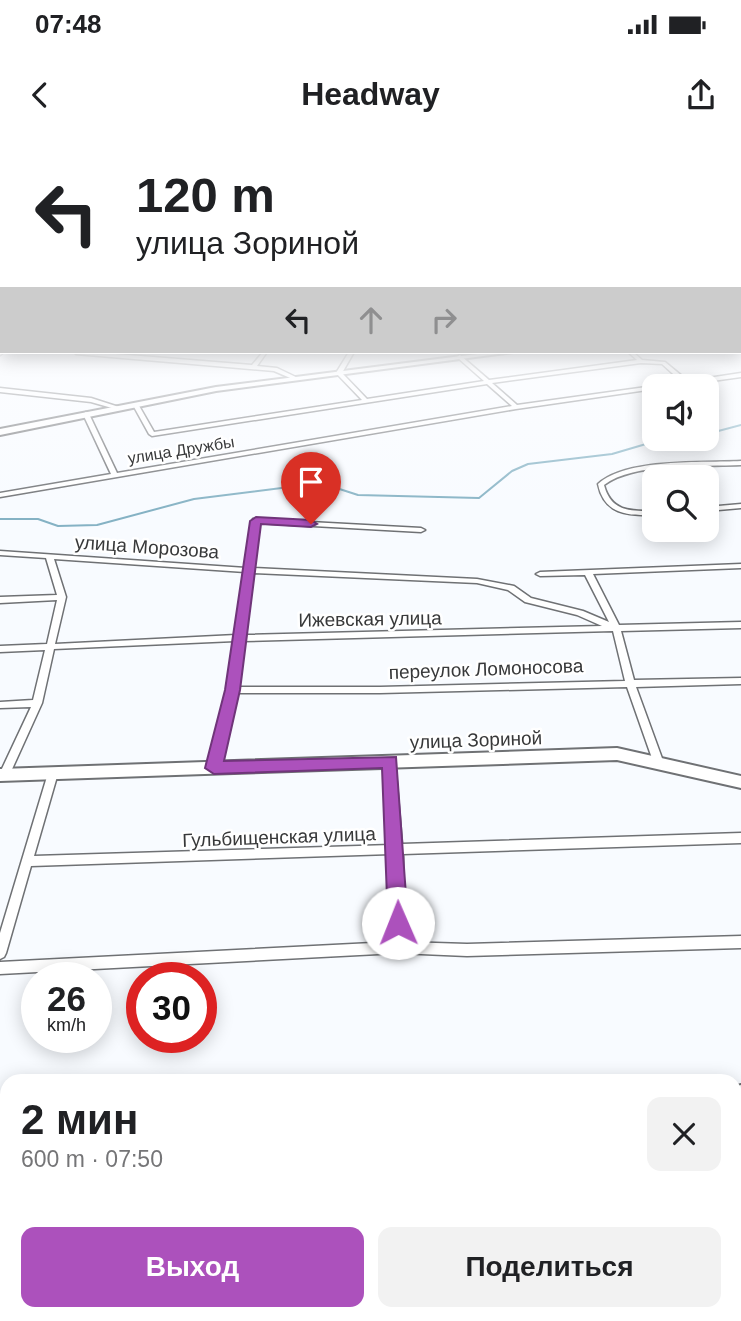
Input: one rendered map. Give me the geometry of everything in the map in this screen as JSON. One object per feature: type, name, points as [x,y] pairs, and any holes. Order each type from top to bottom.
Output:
[{"type":"main road","points":[[0,432],[160,400]]},
{"type":"main road","name":"улица Зориной","points":[[2,775],[617,754],[658,761],[698,775],[741,782]]},
{"type":"street","points":[[91,400],[119,408]]},
{"type":"street","points":[[136,405],[152,434],[372,400]]},
{"type":"street","points":[[508,400],[516,407]]},
{"type":"street","name":"улица Дружбы","points":[[0,495],[563,400]]},
{"type":"street","points":[[86,414],[115,475]]},
{"type":"street","points":[[713,465],[741,463]]},
{"type":"street","points":[[642,470],[606,478],[601,484],[601,491],[615,508],[633,514],[642,514]]},
{"type":"street","points":[[719,508],[741,506]]},
{"type":"street","points":[[214,768],[232,690],[256,521],[421,530]]},
{"type":"street","name":"улица Морозова","points":[[0,553],[248,570],[477,581],[510,587],[528,600],[580,613],[617,630]]},
{"type":"street","points":[[2,775],[37,703],[62,597],[49,556]]},
{"type":"street","points":[[540,574],[741,566]]},
{"type":"street","points":[[588,573],[617,630],[630,683],[658,761]]},
{"type":"street","points":[[0,600],[62,597]]},
{"type":"street","name":"Ижевская улица","points":[[0,649],[239,638],[741,625]]},
{"type":"street","name":"переулок Ломоносова","points":[[232,690],[380,690],[741,681]]},
{"type":"street","points":[[0,705],[37,703]]},
{"type":"street","points":[[390,762],[397,851],[398,947]]},
{"type":"street","points":[[0,953],[53,774]]},
{"type":"street","name":"Гульбищенская улица","points":[[28,861],[741,838]]},
{"type":"street","points":[[0,968],[398,947],[467,950],[741,942]]},
{"type":"waterway","points":[[719,431],[741,425]]},
{"type":"waterway","points":[[0,519],[38,519],[58,526],[97,525],[194,499],[321,483],[358,495],[479,498],[512,471],[528,464],[612,454],[642,445]]},
{"type":"route","points":[[311,524],[256,521],[232,690],[214,768],[390,762],[397,851],[398,923]]}]
